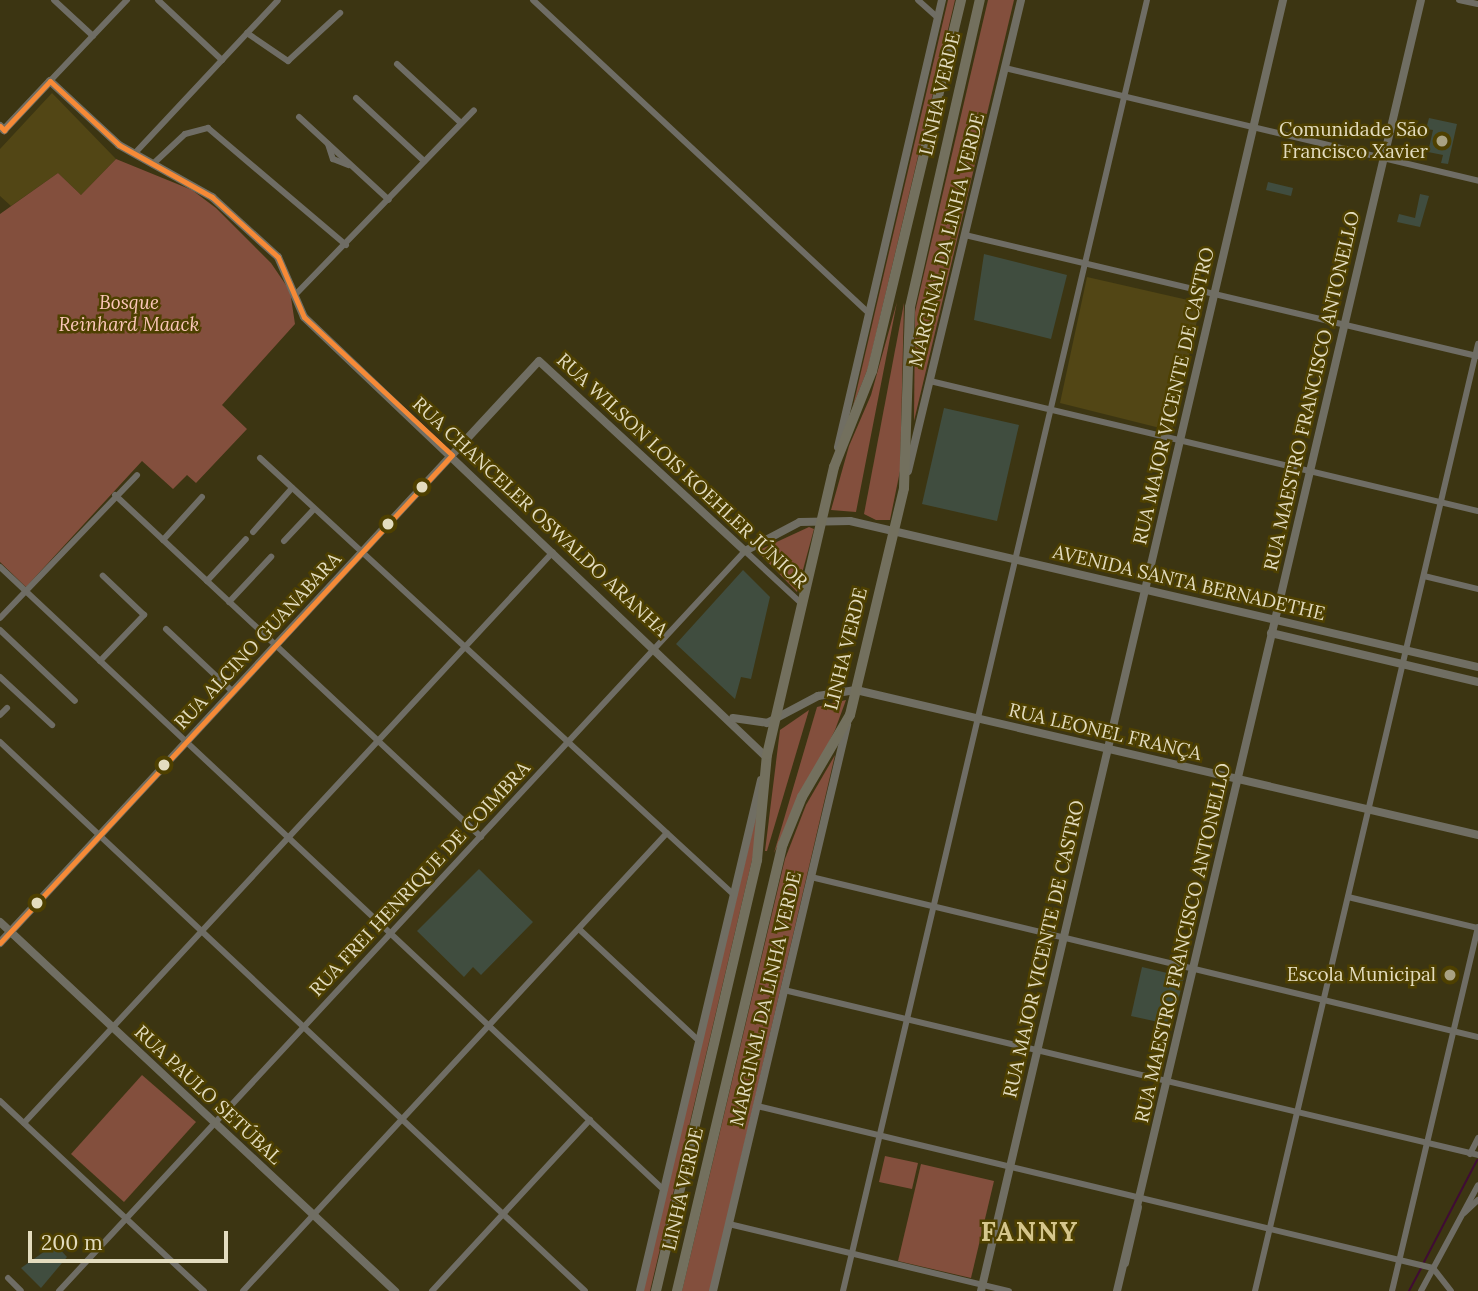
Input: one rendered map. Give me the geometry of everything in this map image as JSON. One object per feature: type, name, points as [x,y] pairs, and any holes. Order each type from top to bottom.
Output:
[{"type":"highway","name":"LINHA VERDE","points":[[656,1291],[757,860],[767,755],[778,720],[834,467],[872,371],[961,0]]},
{"type":"highway","name":"LINHA VERDE","points":[[677,1291],[783,844],[796,807],[849,715],[904,488],[910,307],[981,0]]},
{"type":"main road","points":[[834,467],[867,311],[942,0]]},
{"type":"main road","name":"MARGINAL DA LINHA VERDE","points":[[904,488],[1021,0]]},
{"type":"main road","name":"RUA MAJOR VICENTE DE CASTRO","points":[[981,1288],[1283,0]]},
{"type":"main road","name":"RUA MAESTRO FRANCISCO ANTONELLO","points":[[1117,1291],[1421,0]]},
{"type":"main road","points":[[1,130],[50,81]]},
{"type":"main road","name":"RUA CHANCELER OSWALDO ARANHA","points":[[50,81],[135,153],[212,197],[270,248],[288,272],[304,317],[730,717],[767,755]]},
{"type":"main road","name":"RUA ALCINO GUANABARA","points":[[0,943],[539,361]]},
{"type":"main road","name":"RUA WILSON LOIS KOEHLER JÚNIOR","points":[[539,361],[746,551]]},
{"type":"main road","name":"RUA FREI HENRIQUE DE COIMBRA","points":[[746,551],[777,530],[823,518]]},
{"type":"main road","name":"AVENIDA SANTA BERNADETHE","points":[[823,518],[894,530],[1478,667]]},
{"type":"main road","name":"AVENIDA SANTA BERNADETHE","points":[[1271,633],[1478,682]]},
{"type":"main road","name":"RUA LEONEL FRANÇA","points":[[730,717],[756,724],[778,720],[818,696],[856,690],[1478,835]]},
{"type":"main road","name":"MARGINAL DA LINHA VERDE","points":[[713,1291],[849,715]]},
{"type":"main road","points":[[640,1291],[767,755]]},
{"type":"main road","name":"RUA PAULO SETÚBAL","points":[[0,922],[395,1291]]},
{"type":"street","points":[[50,81],[127,0]]},
{"type":"street","points":[[158,0],[222,60]]},
{"type":"street","points":[[135,153],[278,0]]},
{"type":"street","points":[[534,0],[867,311]]},
{"type":"street","points":[[918,0],[938,18]]},
{"type":"street","points":[[843,1291],[1147,0]]},
{"type":"street","points":[[1460,0],[1478,5]]},
{"type":"street","points":[[59,2],[93,36]]},
{"type":"street","points":[[247,33],[288,61],[340,13]]},
{"type":"street","points":[[397,64],[461,123]]},
{"type":"street","points":[[1005,68],[1478,181]]},
{"type":"street","points":[[356,98],[425,162]]},
{"type":"street","points":[[295,295],[474,110]]},
{"type":"street","points":[[299,117],[388,200]]},
{"type":"street","points":[[154,163],[185,134],[208,128],[346,245]]},
{"type":"street","points":[[965,235],[1477,355]]},
{"type":"street","points":[[1255,1291],[1478,344]]},
{"type":"street","points":[[930,381],[1478,511]]},
{"type":"street","points":[[260,458],[734,895]]},
{"type":"street","points":[[0,618],[114,495],[137,475]]},
{"type":"street","points":[[253,531],[292,488]]},
{"type":"street","points":[[114,495],[481,837]]},
{"type":"street","points":[[163,540],[202,497]]},
{"type":"street","points":[[285,541],[314,509]]},
{"type":"street","points":[[207,582],[246,539]]},
{"type":"street","name":"RUA WILSON LOIS KOEHLER JÚNIOR","points":[[746,551],[803,605]]},
{"type":"street","name":"RUA FREI HENRIQUE DE COIMBRA","points":[[59,1291],[746,551]]},
{"type":"street","points":[[24,1123],[554,552]]},
{"type":"street","points":[[229,602],[271,557]]},
{"type":"street","points":[[0,567],[664,1190]]},
{"type":"street","points":[[100,661],[144,615],[103,576]]},
{"type":"street","points":[[1423,576],[1478,589]]},
{"type":"street","points":[[166,629],[233,692]]},
{"type":"street","points":[[0,630],[75,701]]},
{"type":"street","points":[[0,677],[52,725]]},
{"type":"street","points":[[0,715],[7,708]]},
{"type":"street","points":[[0,742],[585,1291]]},
{"type":"street","points":[[243,1291],[667,833]]},
{"type":"street","points":[[811,877],[1478,1037]]},
{"type":"street","points":[[1348,897],[1478,927],[1392,1291]]},
{"type":"street","points":[[579,929],[699,1041]]},
{"type":"street","points":[[784,990],[1478,1155]]},
{"type":"street","points":[[0,1101],[204,1291]]},
{"type":"street","points":[[757,1106],[1431,1267],[1451,1291]]},
{"type":"street","points":[[432,1291],[590,1120]]},
{"type":"street","points":[[1470,1154],[1478,1138]]},
{"type":"street","points":[[1421,1291],[1431,1267],[1478,1185]]},
{"type":"street","points":[[1460,1216],[1478,1200]]},
{"type":"street","points":[[729,1224],[981,1288],[1009,1291]]},
{"type":"street","points":[[8,1278],[22,1291]]},
{"type":"shaded area","points":[[52,93],[116,159],[81,195],[58,173],[11,206],[0,196],[0,149]]},
{"type":"shaded area","points":[[1087,277],[1201,303],[1172,431],[1060,403]]},
{"type":"green space","points":[[948,0],[955,0],[868,368],[853,406]]},
{"type":"green space","points":[[988,0],[1014,0],[914,421],[915,312]]},
{"type":"green space","name":"Bosque Reinhard Maack","points":[[116,159],[192,190],[216,208],[271,263],[290,291],[295,324],[222,405],[247,429],[196,483],[187,475],[173,489],[142,461],[26,587],[0,562],[0,214],[58,173],[81,195]]},
{"type":"green space","points":[[897,302],[856,512],[831,510],[849,446],[871,395]]},
{"type":"green space","points":[[904,303],[900,471],[890,520],[876,520],[864,514]]},
{"type":"green space","points":[[809,527],[814,529],[797,592],[757,551]]},
{"type":"green space","points":[[846,700],[835,730],[774,853],[817,707]]},
{"type":"green space","points":[[809,710],[767,851],[765,851],[780,730]]},
{"type":"green space","points":[[835,755],[710,1291],[682,1291],[785,859],[806,805]]},
{"type":"green space","points":[[759,803],[753,856],[650,1291],[643,1291]]},
{"type":"green space","points":[[142,1075],[196,1122],[124,1202],[71,1154]]},
{"type":"green space","points":[[885,1156],[918,1163],[912,1189],[879,1182]]},
{"type":"green space","points":[[921,1164],[994,1181],[971,1278],[898,1261]]},
{"type":"building","name":"Comunidade São Francisco Xavier","points":[[1429,118],[1457,124],[1448,164],[1441,163],[1443,155],[1428,152],[1433,130],[1426,129]]},
{"type":"building","points":[[1268,182],[1293,188],[1291,196],[1266,190]]},
{"type":"building","points":[[1420,194],[1429,196],[1420,227],[1397,222],[1399,214],[1415,218]]},
{"type":"building","points":[[984,254],[1067,275],[1051,339],[974,320]]},
{"type":"building","points":[[944,408],[1019,425],[997,521],[922,504]]},
{"type":"building","points":[[743,570],[770,597],[751,679],[741,677],[735,699],[676,644]]},
{"type":"building","points":[[479,869],[533,922],[481,975],[473,967],[464,977],[417,931]]},
{"type":"building","points":[[1142,967],[1184,977],[1172,1025],[1131,1016]]},
{"type":"building","points":[[55,1244],[67,1257],[41,1288],[21,1268]]},
{"type":"waterway","points":[[1424,1262],[1477,1160]]},
{"type":"waterway","points":[[1409,1291],[1422,1267]]},
{"type":"transit line","points":[[0,126],[4,130],[50,81],[119,145],[212,197],[278,257],[304,317],[452,455],[0,943]]},
{"type":"place","name":"Comunidade São Francisco Xavier","points":[[1442,141]]},
{"type":"place","name":"Escola Municipal","points":[[1450,975]]},
{"type":"district","name":"FANNY","points":[[1030,1232]]}]
